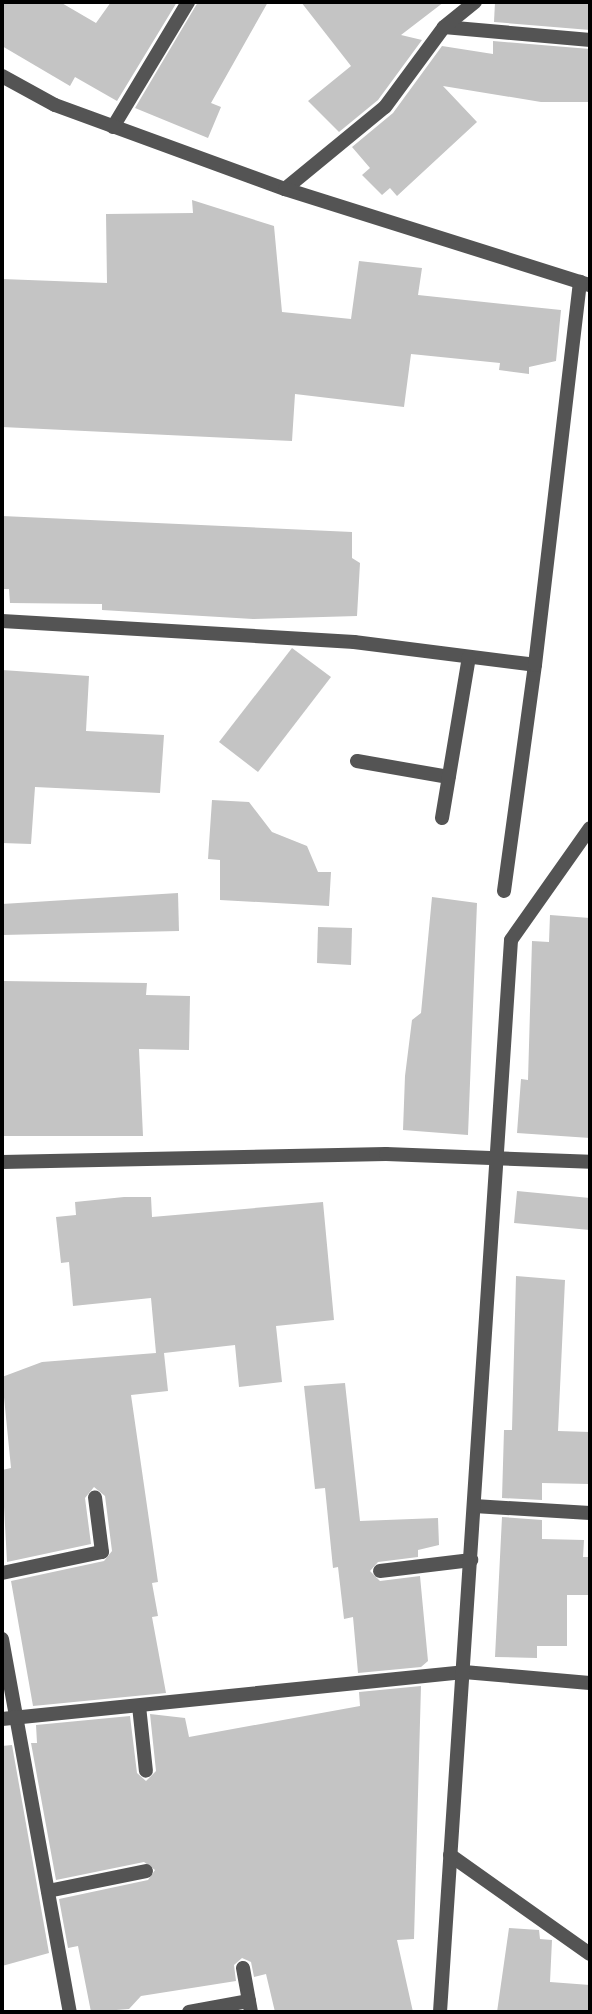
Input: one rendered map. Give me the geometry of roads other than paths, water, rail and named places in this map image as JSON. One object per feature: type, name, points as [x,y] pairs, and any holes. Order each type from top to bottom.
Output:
[{"type":"street","points":[[113,127],[188,2]]},
{"type":"street","points":[[285,189],[385,107],[444,27],[475,2]]},
{"type":"street","points":[[444,27],[590,40]]},
{"type":"street","points":[[2,76],[113,127],[285,189],[585,284],[505,891]]},
{"type":"street","points":[[2,621],[295,637],[535,665]]},
{"type":"street","points":[[442,818],[469,657]]},
{"type":"street","points":[[357,761],[449,776]]},
{"type":"street","points":[[440,2012],[511,940],[590,828]]},
{"type":"street","points":[[2,1162],[285,1154],[496,1157],[590,1163]]},
{"type":"street","points":[[2,1573],[102,1552],[95,1497]]},
{"type":"street","points":[[474,1506],[590,1513]]},
{"type":"street","points":[[380,1571],[471,1560]]},
{"type":"street","points":[[2,1639],[9,1718],[48,1891],[70,2012]]},
{"type":"street","points":[[9,1718],[464,1672],[590,1683]]},
{"type":"street","points":[[139,1706],[146,1772]]},
{"type":"street","points":[[450,1855],[590,1954]]},
{"type":"street","points":[[48,1891],[146,1871]]},
{"type":"street","points":[[188,2012],[250,2006],[243,1969]]}]
